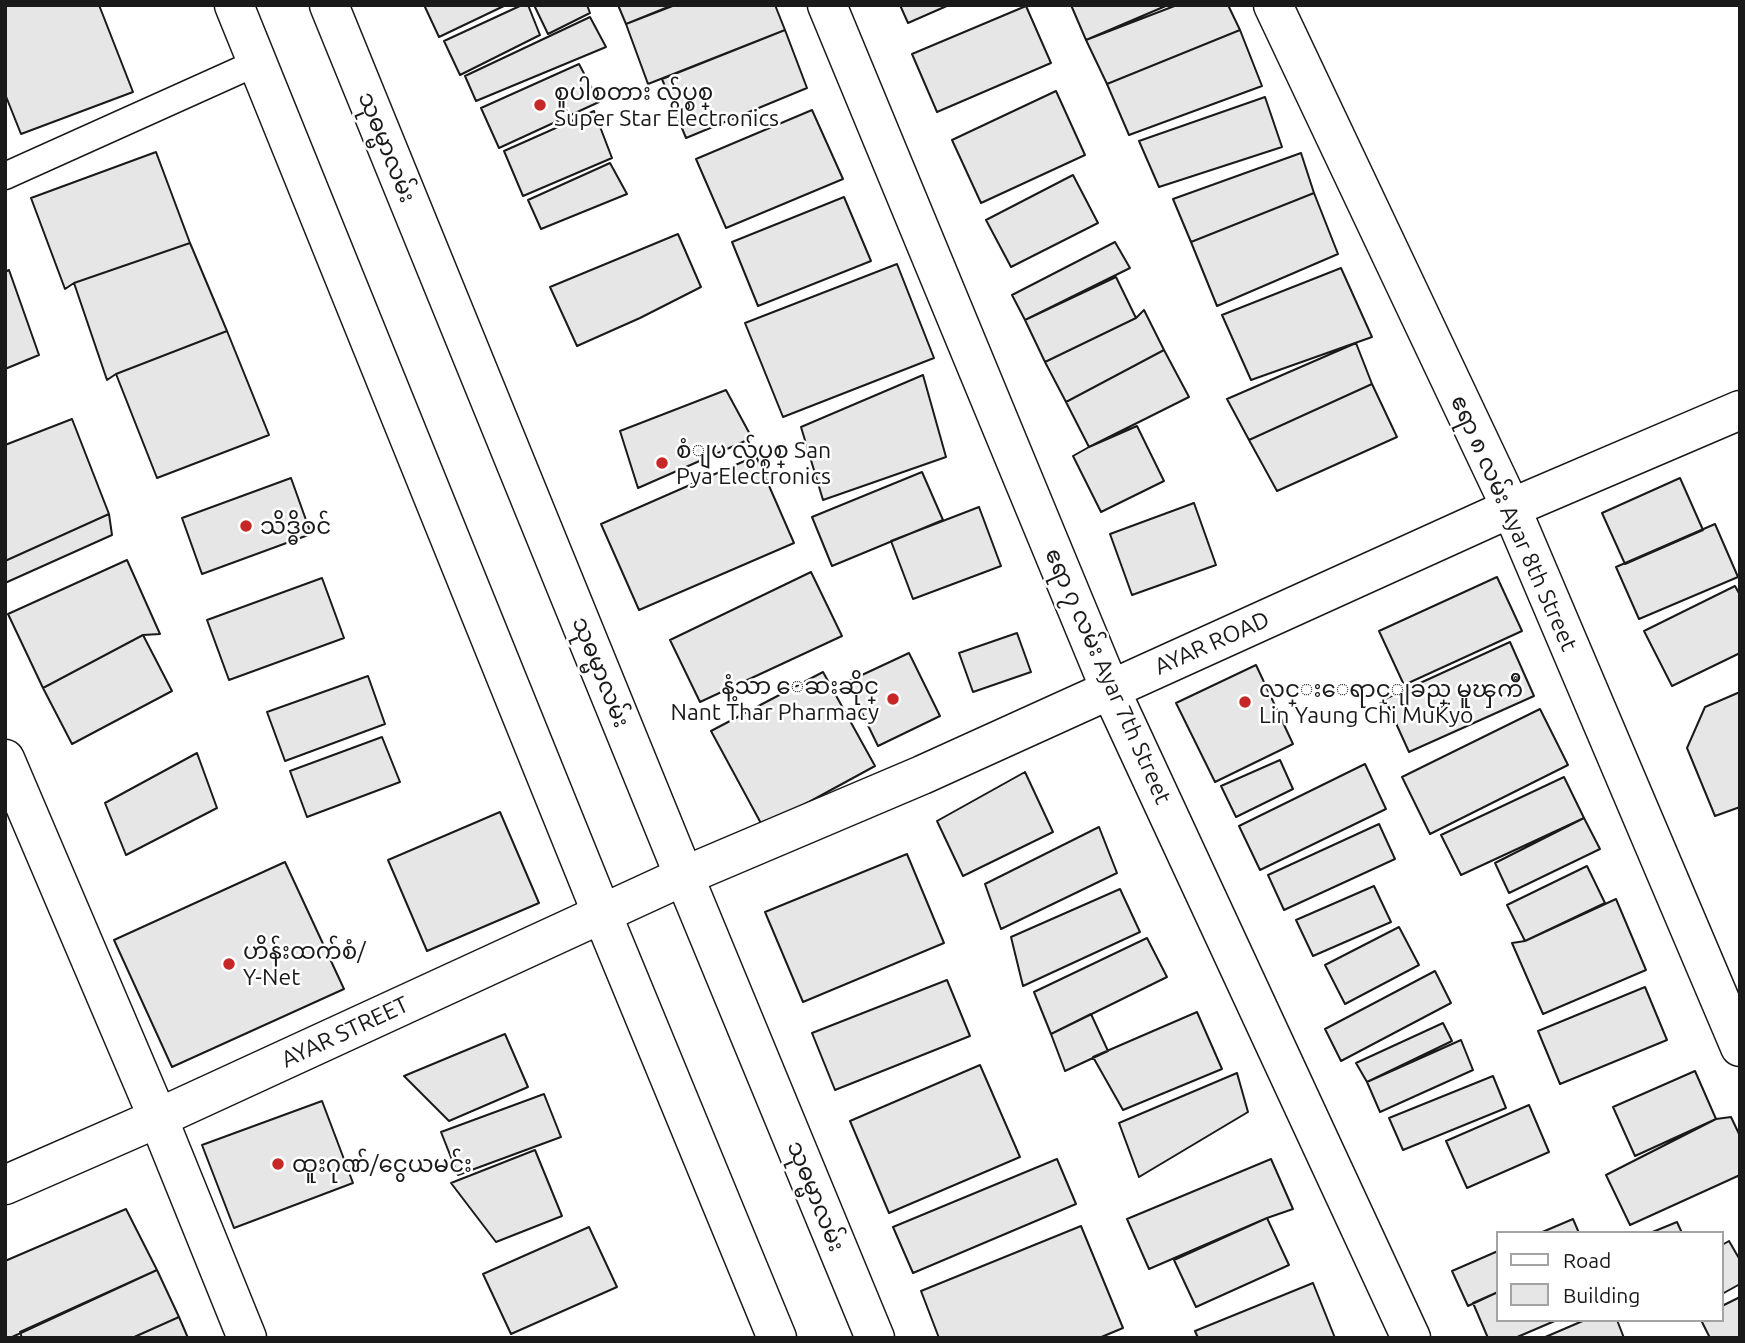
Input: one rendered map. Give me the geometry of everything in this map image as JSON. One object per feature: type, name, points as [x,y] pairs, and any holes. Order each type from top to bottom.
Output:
[{"type":"street","points":[[234,5],[602,914],[777,1338]]},
{"type":"street","name":"သုဓမ္မာလမ်း","points":[[329,5],[874,1338]]},
{"type":"street","name":"ဧရာ ၇ လမ်း Ayar 7th Street","points":[[827,5],[1110,689],[1411,1338]]},
{"type":"street","name":"ဧရာ ၈ လမ်း Ayar 8th Street","points":[[1273,5],[1511,508],[1740,1047]]},
{"type":"street","name":"AYAR ROAD","points":[[684,876],[922,775],[1511,508],[1740,410]]},
{"type":"street","points":[[5,759],[158,1118],[247,1338]]},
{"type":"street","name":"AYAR STREET","points":[[5,1185],[158,1118],[684,876]]},
{"type":"lane","points":[[5,176],[256,63]]},
{"type":"building","points":[[5,5],[99,5],[133,92],[21,134],[5,94]]},
{"type":"building","points":[[506,5],[439,37],[425,7]]},
{"type":"building","points":[[522,5],[528,5],[540,35],[460,75],[444,41]]},
{"type":"building","points":[[534,5],[587,5],[590,13],[548,34]]},
{"type":"building","points":[[618,5],[673,5],[626,24]]},
{"type":"building","points":[[675,5],[775,5],[785,30],[648,84],[626,24]]},
{"type":"building","points":[[900,5],[949,5],[908,23]]},
{"type":"building","points":[[1071,5],[1168,5],[1086,40]]},
{"type":"building","points":[[1177,5],[1228,5],[1240,30],[1107,84],[1086,40]]},
{"type":"building","points":[[1026,6],[1051,63],[937,112],[912,54]]},
{"type":"building","points":[[590,17],[606,47],[476,101],[465,76]]},
{"type":"building","points":[[785,30],[807,88],[686,138],[662,79]]},
{"type":"building","points":[[1240,30],[1262,86],[1129,135],[1107,84]]},
{"type":"building","name":"စူပါစတား လ်ွပ္စစ္ Super Star Electronics","points":[[579,64],[599,102],[499,148],[481,108]]},
{"type":"building","points":[[1056,91],[1085,155],[981,203],[952,140]]},
{"type":"building","points":[[1265,97],[1282,147],[1159,187],[1139,141]]},
{"type":"building","points":[[812,110],[843,179],[726,228],[696,159]]},
{"type":"building","points":[[594,111],[612,158],[523,196],[504,151]]},
{"type":"building","points":[[156,152],[190,243],[74,283],[65,289],[31,198]]},
{"type":"building","points":[[1301,153],[1314,193],[1191,242],[1173,199]]},
{"type":"building","points":[[610,163],[627,194],[541,229],[528,200]]},
{"type":"building","points":[[1073,175],[1098,223],[1011,267],[986,220]]},
{"type":"building","points":[[1314,193],[1338,254],[1217,306],[1191,242]]},
{"type":"building","points":[[844,197],[871,261],[758,306],[732,242]]},
{"type":"building","points":[[678,234],[701,287],[577,346],[550,287]]},
{"type":"building","points":[[1115,242],[1130,268],[1025,320],[1012,295]]},
{"type":"building","points":[[190,243],[227,331],[116,374],[107,380],[74,283]]},
{"type":"building","points":[[897,264],[934,358],[783,417],[745,323]]},
{"type":"building","points":[[1341,268],[1372,337],[1251,380],[1222,315]]},
{"type":"building","points":[[9,270],[39,355],[5,369],[5,272]]},
{"type":"building","points":[[1116,277],[1136,318],[1045,362],[1025,320]]},
{"type":"building","points":[[1144,310],[1164,350],[1066,402],[1045,362],[1136,318]]},
{"type":"building","points":[[227,331],[269,435],[157,478],[116,374]]},
{"type":"building","points":[[1356,343],[1372,384],[1249,440],[1227,399]]},
{"type":"building","points":[[1164,350],[1189,397],[1089,447],[1066,402]]},
{"type":"building","points":[[923,375],[946,457],[823,500],[801,427]]},
{"type":"building","points":[[1372,384],[1397,437],[1277,491],[1249,440]]},
{"type":"building","name":"စံျပ လ်ွပ္စစ္ San Pya Electronics","points":[[726,390],[752,438],[638,488],[620,431]]},
{"type":"building","points":[[72,419],[109,514],[5,561],[5,445]]},
{"type":"building","points":[[1137,426],[1164,481],[1101,512],[1073,456]]},
{"type":"building","points":[[756,456],[794,543],[639,610],[601,524]]},
{"type":"building","points":[[922,472],[943,520],[832,566],[812,517]]},
{"type":"building","name":"သိဒ္ဓိဝင်","points":[[291,478],[311,534],[202,574],[182,518]]},
{"type":"building","points":[[1680,478],[1703,530],[1625,564],[1602,513]]},
{"type":"building","points":[[1194,503],[1216,565],[1132,595],[1110,534]]},
{"type":"building","points":[[979,507],[1001,566],[913,599],[891,541]]},
{"type":"building","points":[[109,514],[112,535],[5,583],[5,561]]},
{"type":"building","points":[[1715,524],[1738,577],[1639,619],[1616,567]]},
{"type":"building","points":[[127,560],[160,634],[143,635],[43,688],[8,614]]},
{"type":"building","points":[[811,572],[842,636],[700,702],[670,640]]},
{"type":"building","points":[[1497,577],[1522,631],[1404,685],[1379,631]]},
{"type":"building","points":[[322,578],[344,638],[229,680],[207,620]]},
{"type":"building","points":[[1735,586],[1740,595],[1740,653],[1672,686],[1644,631]]},
{"type":"building","points":[[1017,633],[1031,672],[973,692],[959,653]]},
{"type":"building","points":[[143,635],[172,691],[72,744],[43,688]]},
{"type":"building","points":[[1510,642],[1534,696],[1409,752],[1385,699]]},
{"type":"building","name":"နံ့သာ ေဆးဆိုင္ Nant Thar Pharmacy","points":[[909,653],[940,716],[878,746],[847,682]]},
{"type":"building","name":"လင္းေရာင္ျခည္ မူၾကိဳ Lin Yaung Chi MuKyo","points":[[1256,665],[1293,744],[1215,782],[1176,703]]},
{"type":"building","points":[[823,672],[875,766],[763,827],[711,731]]},
{"type":"building","points":[[368,676],[385,724],[285,761],[267,712]]},
{"type":"building","points":[[1740,692],[1740,807],[1715,816],[1687,748],[1705,707]]},
{"type":"building","points":[[1540,709],[1568,765],[1430,834],[1402,777]]},
{"type":"building","points":[[382,737],[400,782],[307,817],[290,771]]},
{"type":"building","points":[[197,753],[217,808],[126,855],[105,803]]},
{"type":"building","points":[[1280,760],[1293,789],[1236,817],[1221,786]]},
{"type":"building","points":[[1365,764],[1386,809],[1260,870],[1239,826]]},
{"type":"building","points":[[1025,772],[1053,832],[963,876],[937,821]]},
{"type":"building","points":[[1564,777],[1584,818],[1461,875],[1441,835]]},
{"type":"building","points":[[500,812],[539,903],[427,951],[388,860]]},
{"type":"building","points":[[1584,818],[1600,849],[1509,893],[1495,863]]},
{"type":"building","points":[[1379,824],[1395,859],[1284,910],[1268,875]]},
{"type":"building","points":[[1099,827],[1117,873],[1001,929],[985,884]]},
{"type":"building","points":[[907,854],[944,943],[803,1002],[765,912]]},
{"type":"building","name":"ဟိန်းထက်စံ/ Y-Net","points":[[285,862],[344,989],[172,1067],[114,940]]},
{"type":"building","points":[[1587,866],[1605,903],[1525,941],[1507,905]]},
{"type":"building","points":[[1374,886],[1391,922],[1313,956],[1296,920]]},
{"type":"building","points":[[1120,889],[1140,932],[1023,986],[1011,937]]},
{"type":"building","points":[[1616,899],[1646,970],[1543,1014],[1512,943],[1525,941]]},
{"type":"building","points":[[1399,927],[1419,965],[1345,1004],[1325,965]]},
{"type":"building","points":[[1147,938],[1167,977],[1051,1034],[1034,992]]},
{"type":"building","points":[[1435,971],[1451,1003],[1341,1061],[1325,1029]]},
{"type":"building","points":[[947,980],[970,1036],[835,1090],[812,1033]]},
{"type":"building","points":[[1645,987],[1667,1040],[1560,1084],[1538,1031]]},
{"type":"building","points":[[1197,1012],[1222,1069],[1123,1110],[1093,1057]]},
{"type":"building","points":[[1091,1014],[1108,1051],[1065,1071],[1051,1034]]},
{"type":"building","points":[[1443,1023],[1452,1041],[1367,1082],[1356,1063]]},
{"type":"building","points":[[505,1034],[528,1087],[449,1121],[404,1076]]},
{"type":"building","points":[[1461,1040],[1473,1070],[1380,1112],[1367,1082]]},
{"type":"building","points":[[980,1065],[1020,1157],[889,1213],[850,1121]]},
{"type":"building","points":[[1695,1071],[1716,1119],[1635,1156],[1613,1107]]},
{"type":"building","points":[[1237,1073],[1248,1112],[1139,1177],[1119,1123]]},
{"type":"building","points":[[1493,1076],[1506,1108],[1403,1150],[1389,1118]]},
{"type":"building","points":[[544,1094],[561,1137],[458,1175],[441,1132]]},
{"type":"building","name":"ထူးဂုဏ်/ငွေယမင်း","points":[[322,1101],[353,1183],[234,1228],[202,1145]]},
{"type":"building","points":[[1529,1105],[1549,1152],[1467,1188],[1446,1141]]},
{"type":"building","points":[[1731,1117],[1740,1136],[1740,1175],[1630,1225],[1606,1175],[1716,1119]]},
{"type":"building","points":[[535,1150],[562,1216],[496,1242],[451,1183]]},
{"type":"building","points":[[1057,1159],[1076,1204],[913,1273],[893,1227]]},
{"type":"building","points":[[1271,1159],[1293,1209],[1149,1269],[1127,1219]]},
{"type":"building","points":[[126,1209],[157,1270],[5,1338],[5,1261]]},
{"type":"building","points":[[1267,1218],[1289,1265],[1196,1307],[1174,1260]]},
{"type":"building","points":[[1573,1219],[1578,1231],[1545,1231]]},
{"type":"building","points":[[1677,1222],[1681,1231],[1655,1231]]},
{"type":"building","points":[[1081,1226],[1123,1328],[1099,1338],[939,1338],[921,1291]]},
{"type":"building","points":[[589,1227],[617,1287],[511,1334],[483,1274]]},
{"type":"building","points":[[1729,1241],[1740,1260],[1740,1284],[1724,1293],[1724,1244]]},
{"type":"building","points":[[1496,1252],[1496,1293],[1468,1306],[1452,1271]]},
{"type":"building","points":[[157,1270],[179,1317],[132,1338],[22,1338],[20,1332]]},
{"type":"building","points":[[1313,1283],[1335,1338],[1198,1338],[1195,1331]]},
{"type":"building","points":[[1496,1293],[1496,1322],[1552,1322],[1515,1338],[1488,1338],[1473,1303]]},
{"type":"building","points":[[1740,1297],[1740,1338],[1710,1338],[1702,1322],[1724,1322],[1724,1305]]},
{"type":"building","points":[[179,1317],[188,1338],[132,1338]]},
{"type":"building","points":[[1580,1322],[1618,1322],[1624,1338],[1543,1338]]},
{"type":"place","name":"စူပါစတား လ်ွပ္စစ္ Super Star Electronics","points":[[540,105]]},
{"type":"place","name":"စံျပ လ်ွပ္စစ္ San Pya Electronics","points":[[662,463]]},
{"type":"place","name":"သိဒ္ဓိဝင်","points":[[246,526]]},
{"type":"place","name":"နံ့သာ ေဆးဆိုင္ Nant Thar Pharmacy","points":[[893,699]]},
{"type":"place","name":"လင္းေရာင္ျခည္ မူၾကိဳ Lin Yaung Chi MuKyo","points":[[1245,702]]},
{"type":"place","name":"ဟိန်းထက်စံ/ Y-Net","points":[[229,964]]},
{"type":"place","name":"ထူးဂုဏ်/ငွေယမင်း","points":[[278,1164]]}]
